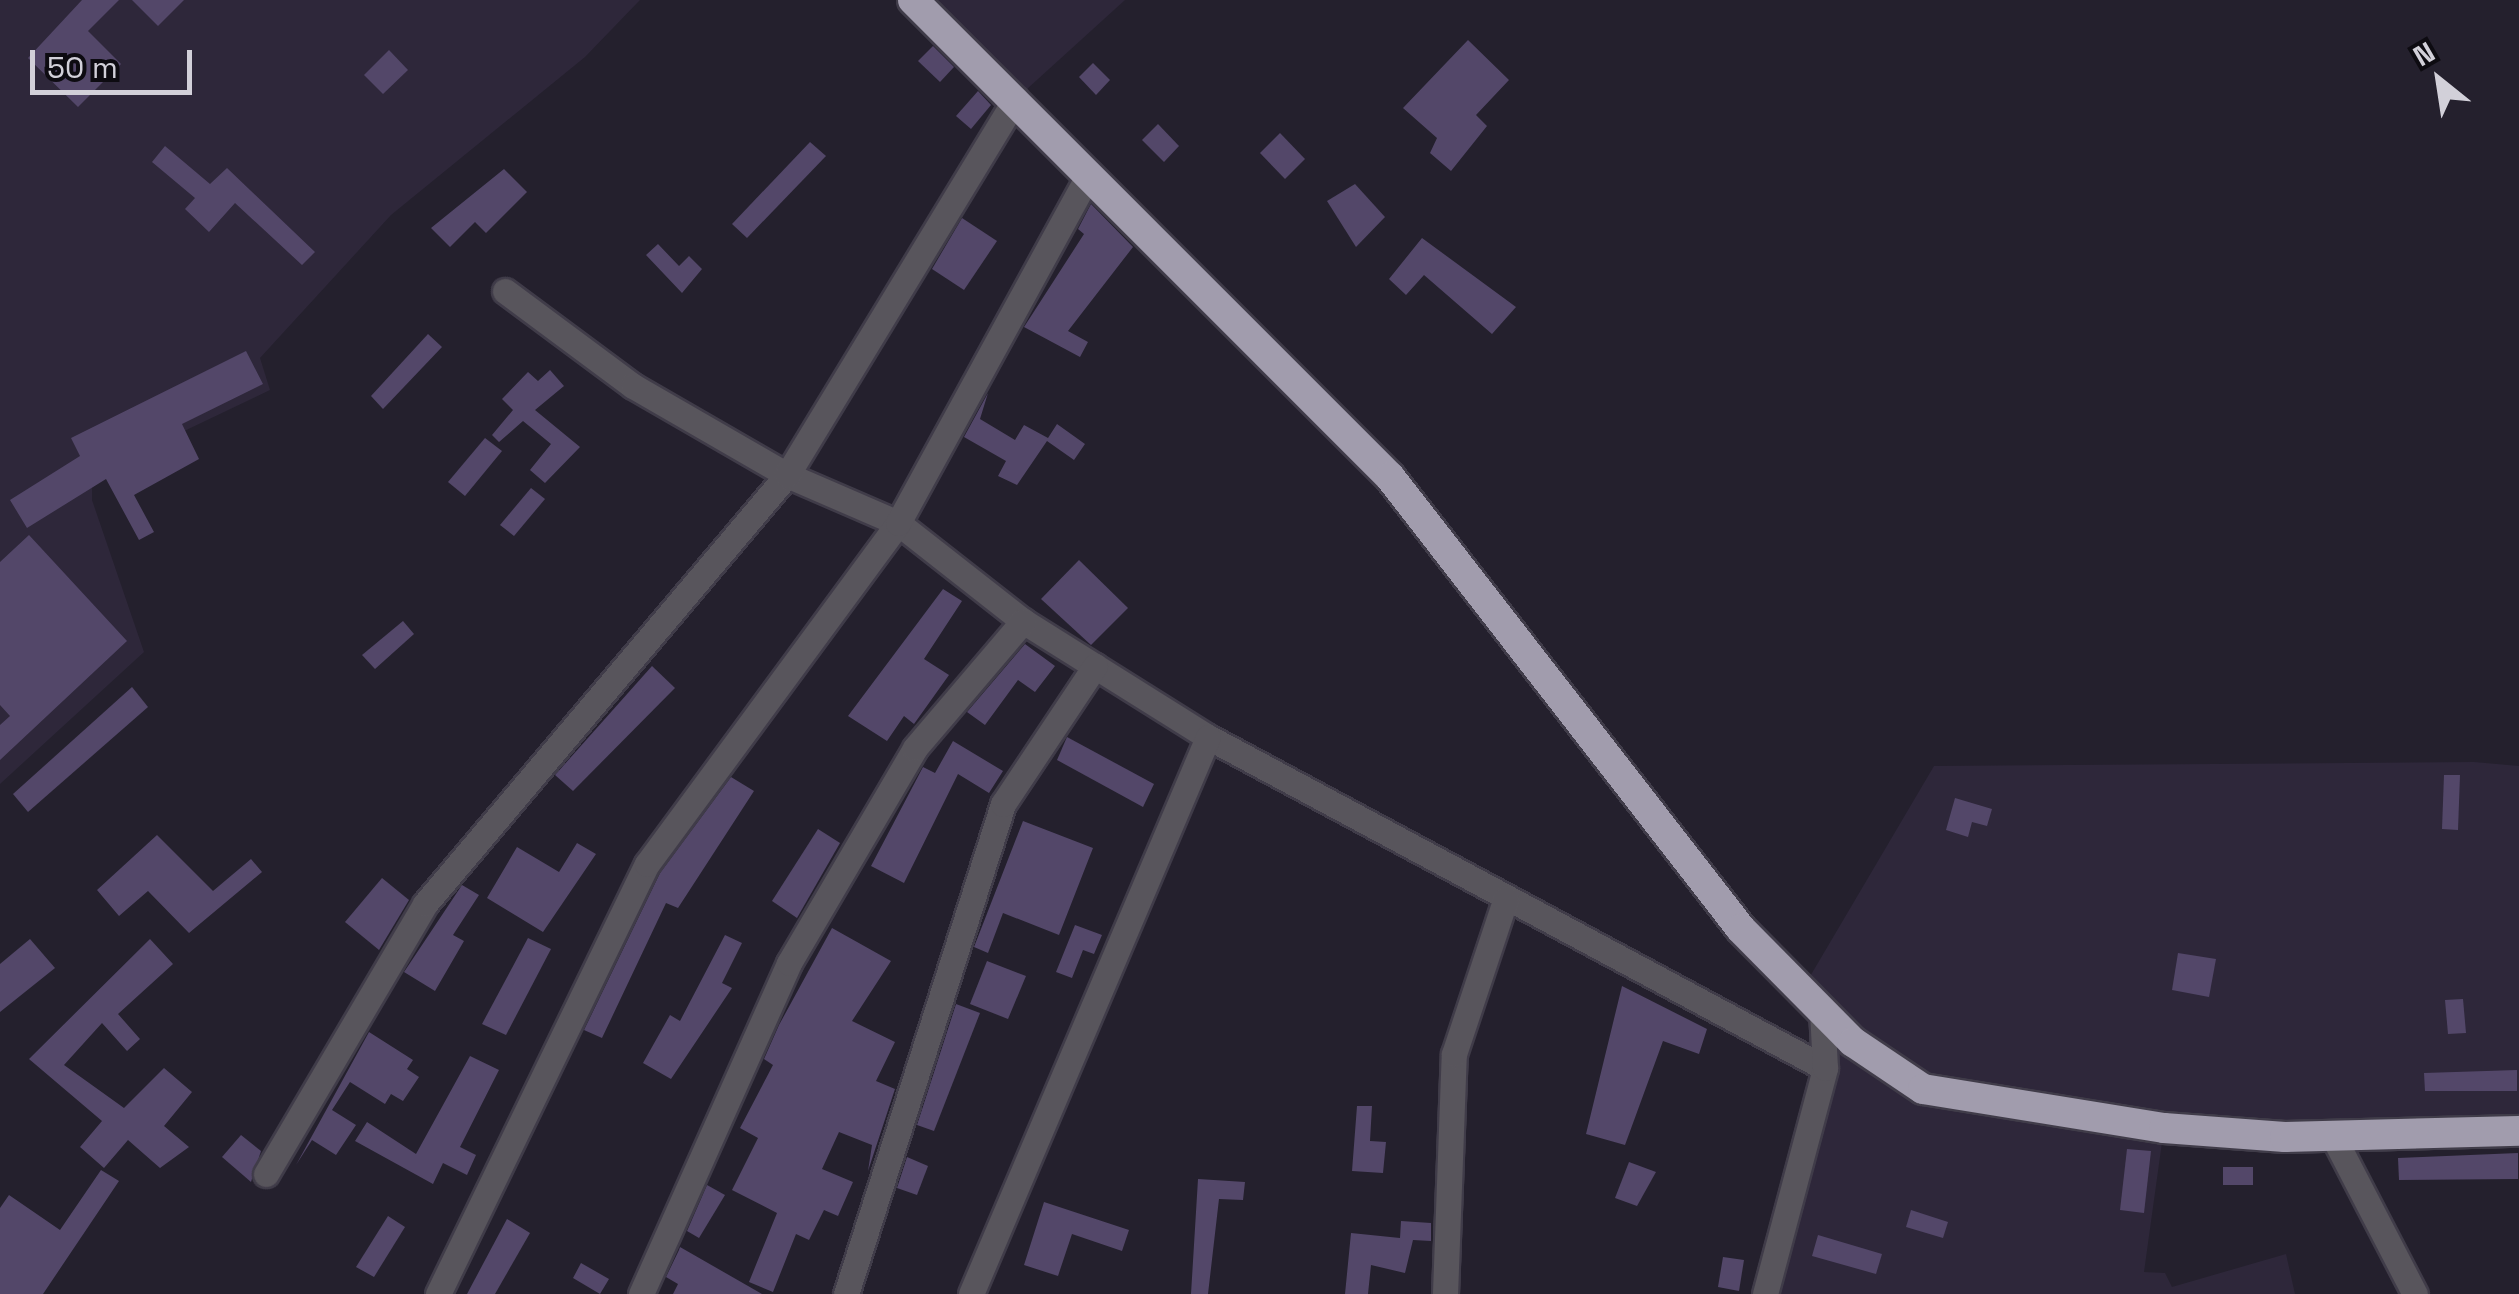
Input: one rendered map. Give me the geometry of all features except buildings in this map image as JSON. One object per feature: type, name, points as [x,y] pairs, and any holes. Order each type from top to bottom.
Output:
[{"type":"highway","points":[[913,0],[1390,477],[1741,929],[1822,1010],[1924,1089],[2164,1128],[2333,1136],[2519,1131]]},
{"type":"street","points":[[266,1174],[425,904],[787,475],[1016,99]]},
{"type":"street","points":[[438,1294],[647,864],[898,523],[1089,174]]},
{"type":"street","points":[[505,292],[634,386],[787,475],[898,523],[1023,622],[1208,738],[1825,1068]]},
{"type":"street","points":[[642,1294],[789,963],[915,748],[1023,622]]},
{"type":"street","points":[[846,1294],[1003,804],[1095,666]]},
{"type":"street","points":[[971,1294],[1208,738]]},
{"type":"street","points":[[1446,1294],[1454,1054],[1506,898]]},
{"type":"street","points":[[1765,1294],[1825,1068],[1822,1010]]},
{"type":"street","points":[[2333,1136],[2415,1294]]},
{"type":"shaded area","points":[[0,0],[640,0],[585,57],[391,215],[260,358],[270,390],[92,475],[92,500],[144,652],[0,784]]},
{"type":"shaded area","points":[[913,0],[1125,0],[1016,99]]},
{"type":"shaded area","points":[[2474,762],[2519,766],[2519,1131],[2164,1128],[2144,1272],[2165,1273],[2172,1287],[2286,1254],[2295,1294],[1765,1294],[1825,1068],[1802,990],[1934,766]]}]
